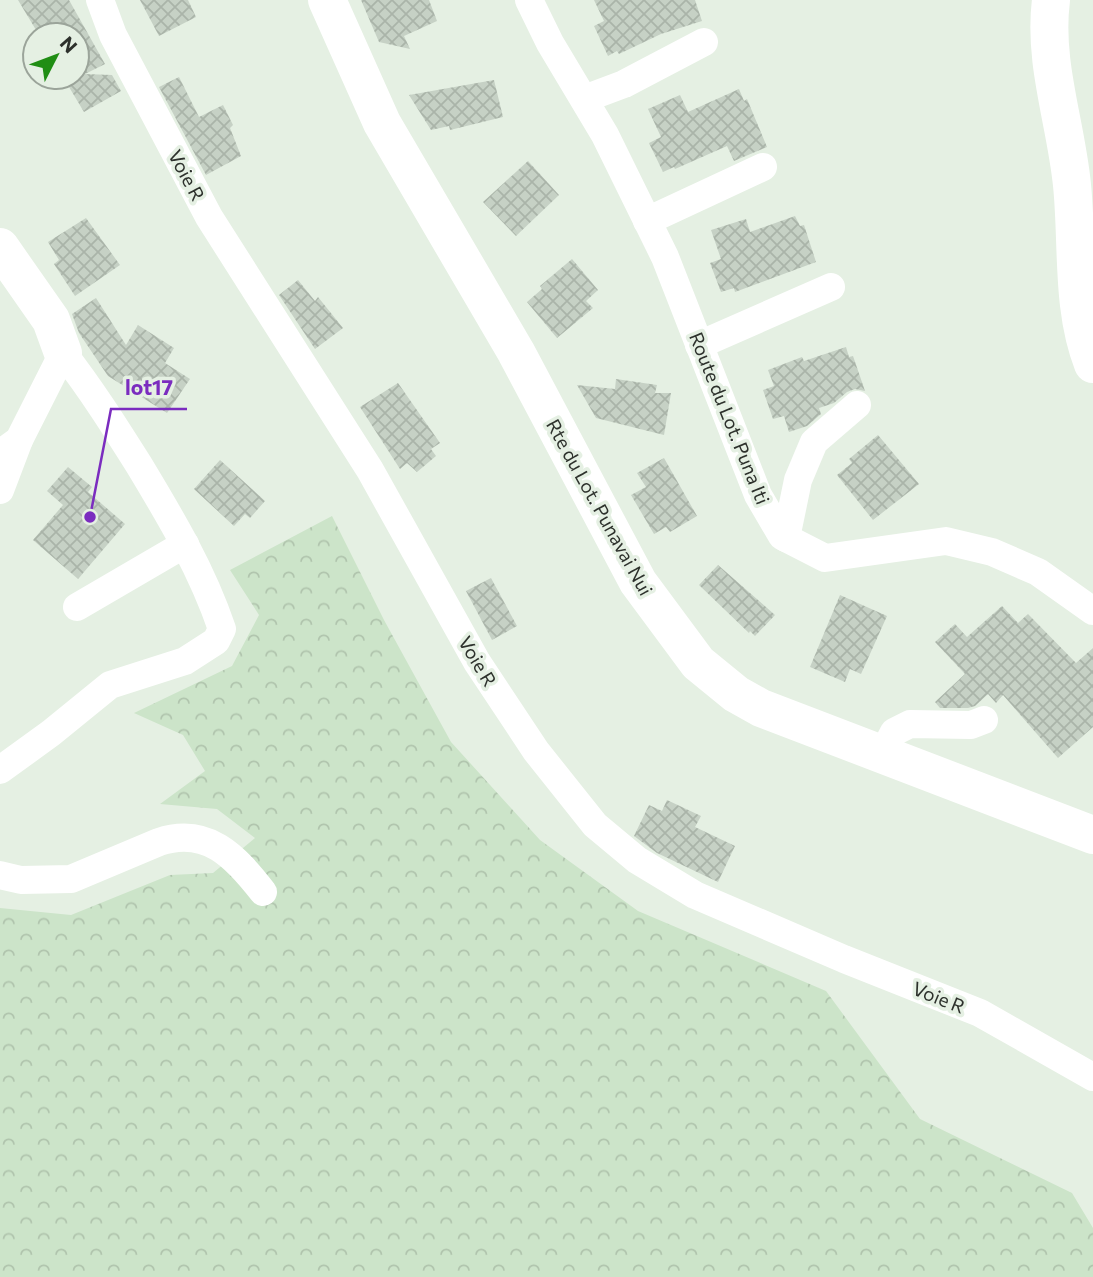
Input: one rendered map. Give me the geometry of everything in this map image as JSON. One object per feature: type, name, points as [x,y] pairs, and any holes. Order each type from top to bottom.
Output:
[{"type":"main road","name":"Rte du Lot. Punavai Nui","points":[[327,0],[382,123],[516,352],[638,582],[698,663],[736,694],[761,708],[1093,835]]},
{"type":"main road","points":[[1051,0],[1048,20],[1049,56],[1072,185],[1081,320],[1093,364]]},
{"type":"main road","points":[[0,247],[51,320],[63,353]]},
{"type":"street","name":"Voie R","points":[[100,0],[113,35],[209,217],[370,470],[477,662],[536,751],[595,825],[637,860],[695,895],[844,959],[980,1013],[1093,1077]]},
{"type":"street","name":"Route du Lot. Puna Iti","points":[[529,0],[550,43],[605,135],[665,257],[758,495],[782,536],[825,558],[946,541],[992,552],[1038,572],[1093,611]]},
{"type":"street","points":[[584,99],[624,84],[704,42]]},
{"type":"street","points":[[647,221],[763,167]]},
{"type":"street","points":[[699,345],[831,287]]},
{"type":"street","points":[[0,490],[10,447],[63,353],[108,415],[186,544],[222,629],[216,641],[185,661],[110,685],[51,733],[0,769]]},
{"type":"street","points":[[786,538],[798,480],[814,442],[857,404]]},
{"type":"street","points":[[78,607],[186,544]]},
{"type":"street","points":[[883,753],[894,732],[910,724],[971,726],[984,720]]},
{"type":"street","points":[[0,875],[21,880],[71,879],[159,842],[172,838],[196,838],[228,852],[262,892]]},
{"type":"green space","points":[[332,516],[384,620],[451,742],[540,840],[638,911],[826,991],[920,1119],[1072,1193],[1093,1228],[1093,1277],[0,1277],[0,908],[71,915],[170,875],[213,873],[255,838],[217,809],[160,804],[205,771],[183,735],[134,713],[232,666],[259,615],[230,570]]},
{"type":"building","points":[[18,0],[69,0],[81,21],[31,21]]},
{"type":"building","points":[[140,0],[188,0],[196,17],[159,36]]},
{"type":"building","points":[[361,0],[429,0],[437,21],[404,36],[410,49],[379,42]]},
{"type":"building","points":[[594,0],[695,0],[702,21],[661,34],[619,54],[617,51],[608,56],[594,26],[604,21]]},
{"type":"building","points":[[91,39],[105,64],[91,71]]},
{"type":"building","points":[[91,74],[112,75],[121,91],[84,112],[71,91],[91,91]]},
{"type":"building","points":[[179,77],[199,117],[223,105],[233,125],[230,128],[241,156],[206,175],[159,87]]},
{"type":"building","points":[[494,80],[503,117],[450,130],[449,126],[431,130],[409,95]]},
{"type":"building","points":[[739,89],[744,101],[747,99],[767,147],[734,161],[727,146],[663,172],[649,143],[661,137],[648,109],[680,95],[688,112]]},
{"type":"building","points":[[528,161],[559,195],[516,236],[483,202]]},
{"type":"building","points":[[795,216],[800,226],[804,225],[816,262],[735,292],[734,288],[721,292],[710,263],[721,259],[711,230],[746,219],[750,232]]},
{"type":"building","points":[[86,218],[120,265],[75,296],[54,264],[59,260],[48,242]]},
{"type":"building","points":[[572,259],[598,290],[586,301],[593,308],[557,338],[527,302],[542,289],[540,286]]},
{"type":"building","points":[[298,280],[315,301],[318,297],[343,328],[315,349],[279,295]]},
{"type":"building","points":[[96,298],[126,345],[138,325],[174,348],[165,363],[190,379],[167,413],[108,376],[79,333],[72,314]]},
{"type":"building","points":[[846,347],[849,357],[853,356],[865,391],[855,389],[847,392],[834,403],[819,408],[821,414],[807,426],[789,432],[784,416],[773,419],[763,390],[774,386],[768,370],[802,357],[804,361]]},
{"type":"building","points":[[616,379],[657,385],[655,393],[671,393],[664,435],[596,418],[577,385],[615,389]]},
{"type":"building","points":[[398,383],[440,443],[431,449],[436,456],[417,472],[407,463],[400,469],[360,407]]},
{"type":"building","points":[[878,435],[919,484],[873,520],[837,475],[852,463],[849,459]]},
{"type":"building","points":[[664,458],[697,516],[670,532],[666,527],[654,534],[631,495],[646,487],[637,473]]},
{"type":"building","points":[[220,460],[265,501],[250,518],[245,514],[234,526],[194,489]]},
{"type":"building","points":[[68,467],[92,487],[88,492],[125,524],[78,579],[33,540],[63,505],[47,491]]},
{"type":"building","points":[[718,565],[775,615],[755,636],[699,585]]},
{"type":"building","points":[[491,578],[517,626],[492,640],[466,591]]},
{"type":"building","points":[[840,595],[887,616],[861,674],[850,669],[845,682],[810,667]]},
{"type":"building","points":[[1002,606],[1018,623],[1028,614],[1076,663],[1093,648],[1093,727],[1058,758],[1003,695],[996,703],[988,694],[975,706],[968,708],[940,708],[935,702],[965,674],[935,642],[955,624],[967,637]]},
{"type":"building","points":[[667,800],[701,816],[695,827],[735,846],[718,882],[657,853],[634,836],[649,805],[662,811]]},
{"type":"place","name":"lot17","points":[[90,517]]}]
